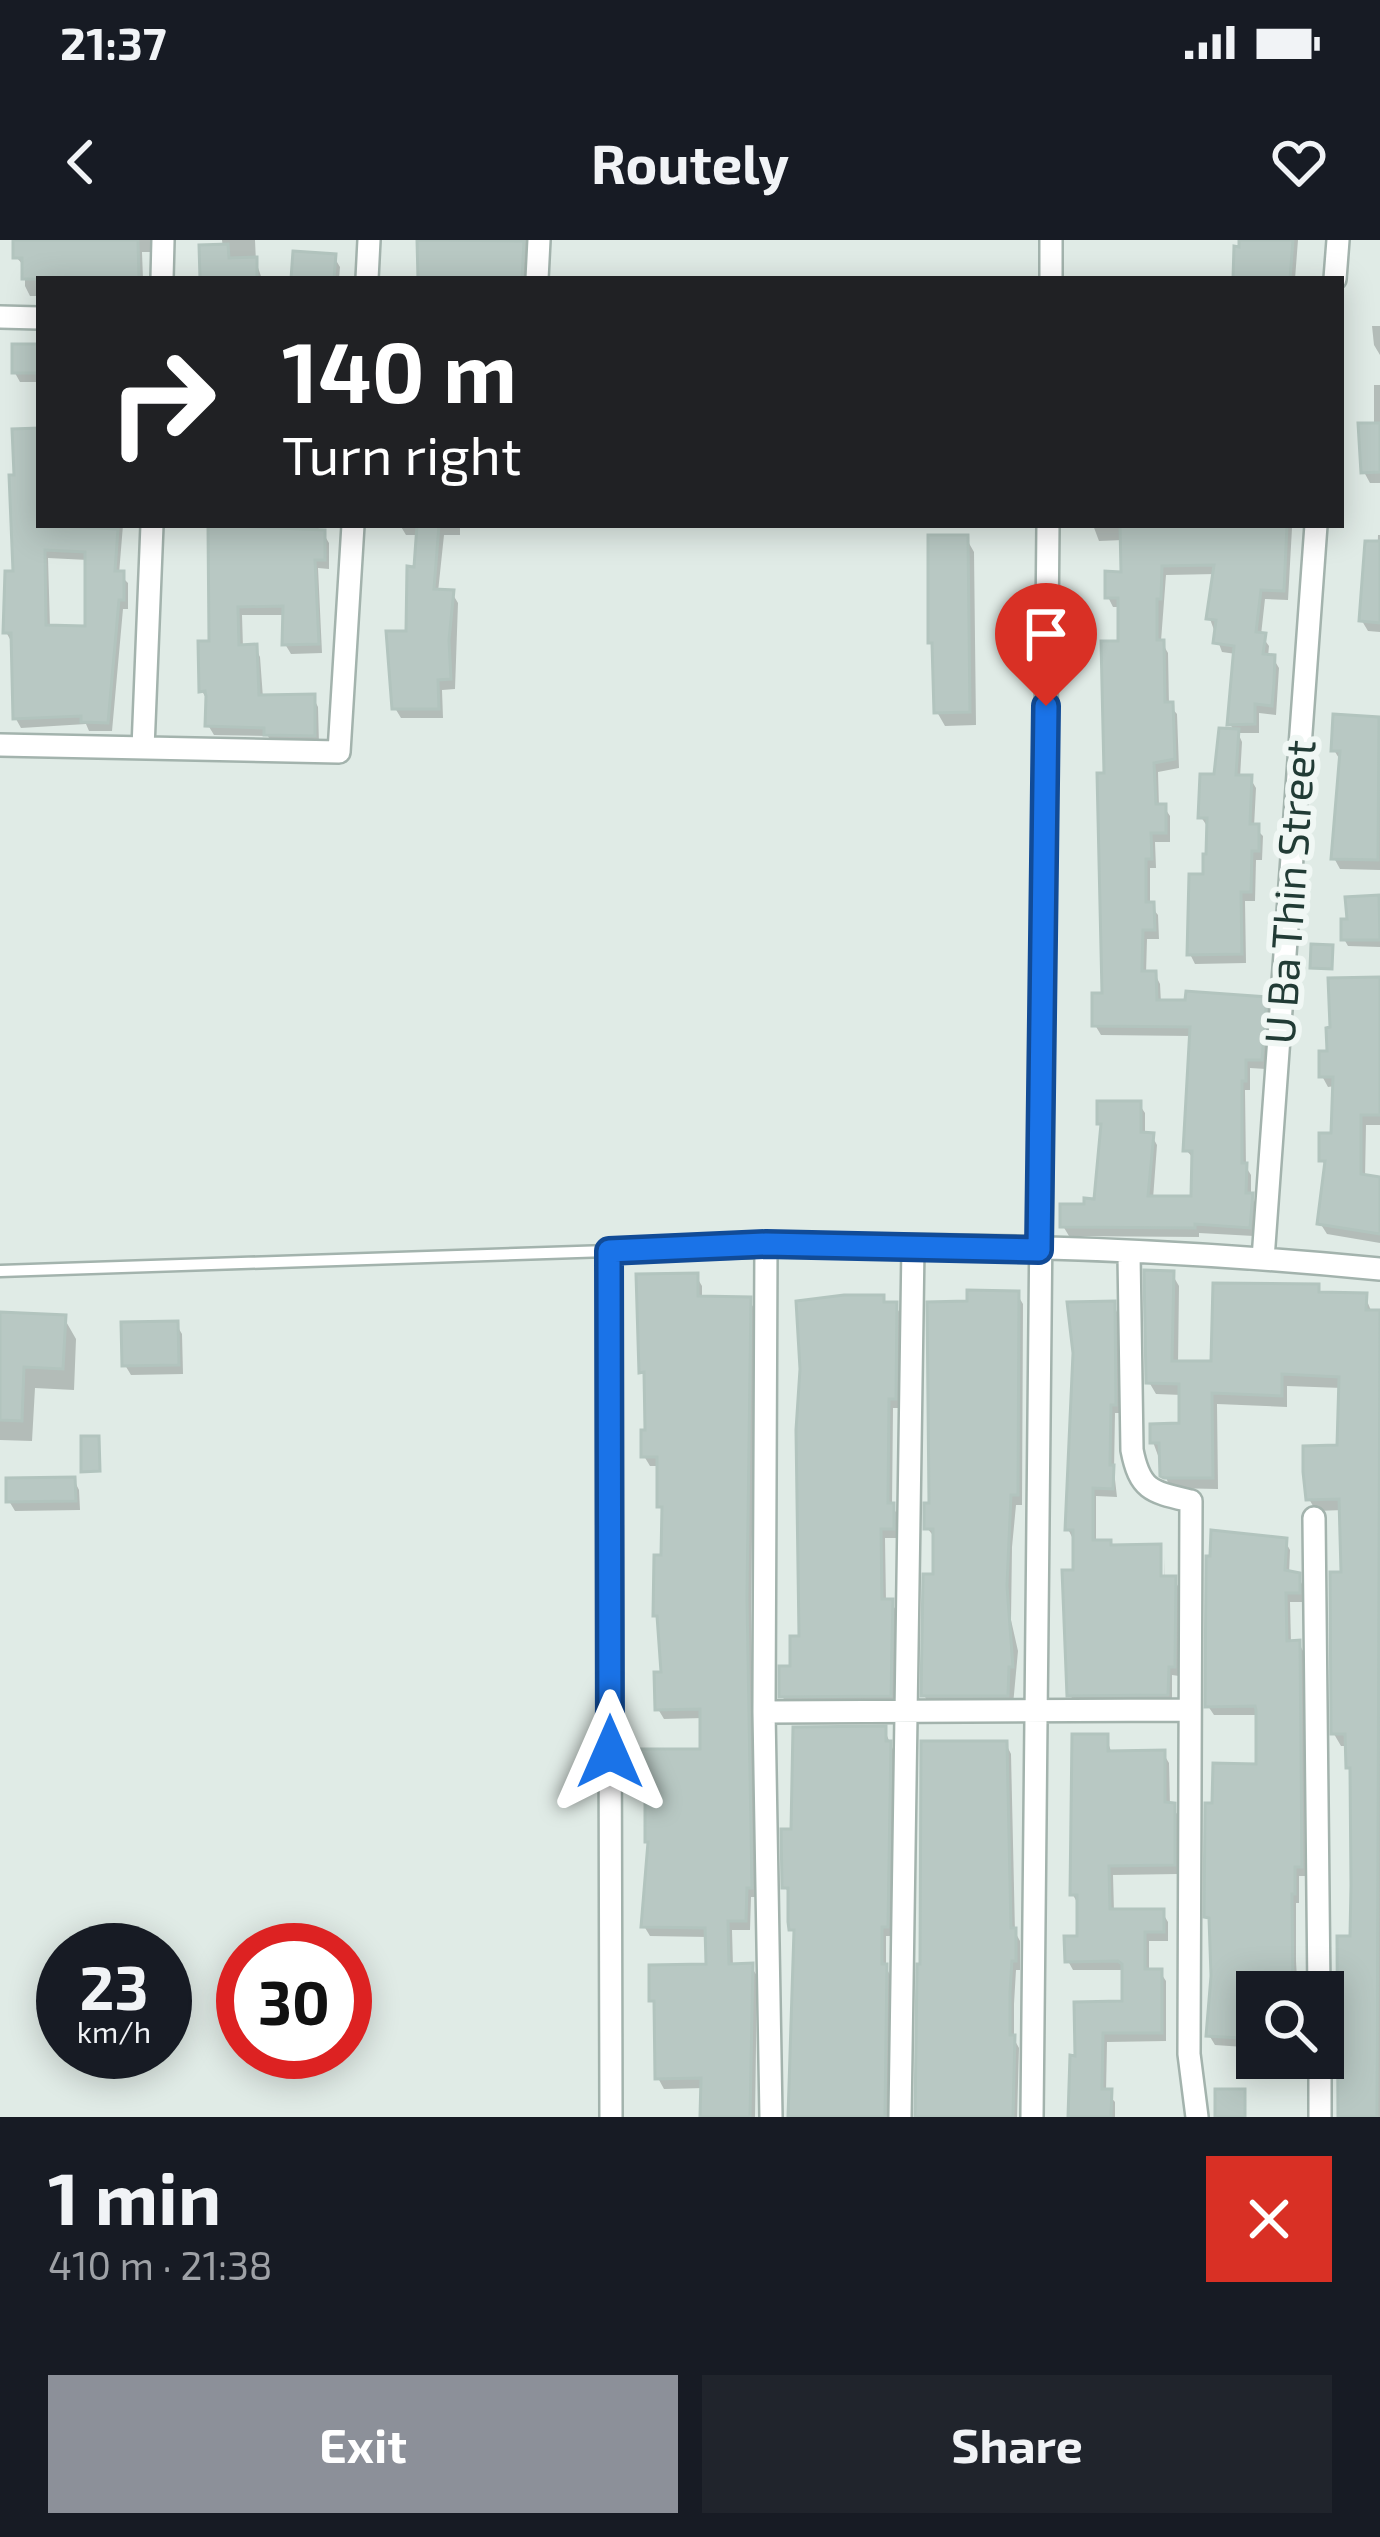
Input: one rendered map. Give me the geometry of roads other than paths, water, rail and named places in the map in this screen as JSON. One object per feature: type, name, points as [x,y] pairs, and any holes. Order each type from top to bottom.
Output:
[{"type":"street","points":[[162,276],[164,240]]},
{"type":"street","points":[[367,276],[369,240]]},
{"type":"street","points":[[537,276],[538,240]]},
{"type":"street","points":[[1051,276],[1052,240]]},
{"type":"street","points":[[1335,276],[1338,240]]},
{"type":"street","points":[[0,317],[36,318]]},
{"type":"street","points":[[143,748],[152,528]]},
{"type":"street","points":[[0,745],[339,752],[353,528]]},
{"type":"street","points":[[1032,2117],[1048,528]]},
{"type":"street","name":"U Ba Thin Street","points":[[1263,1258],[1316,528]]},
{"type":"street","points":[[611,2117],[609,1251],[766,1244],[913,1246],[1263,1258],[1380,1269]]},
{"type":"street","points":[[766,1244],[764,1712],[771,2117]]},
{"type":"street","points":[[900,2117],[913,1246]]},
{"type":"street","points":[[1129,1254],[1132,1450],[1138,1478],[1154,1492],[1191,1501],[1189,2054],[1198,2117]]},
{"type":"street","points":[[1314,1518],[1319,1971]]},
{"type":"street","points":[[764,1712],[1188,1710]]},
{"type":"street","points":[[1319,2079],[1320,2117]]},
{"type":"lane","points":[[0,1271],[609,1251]]}]
